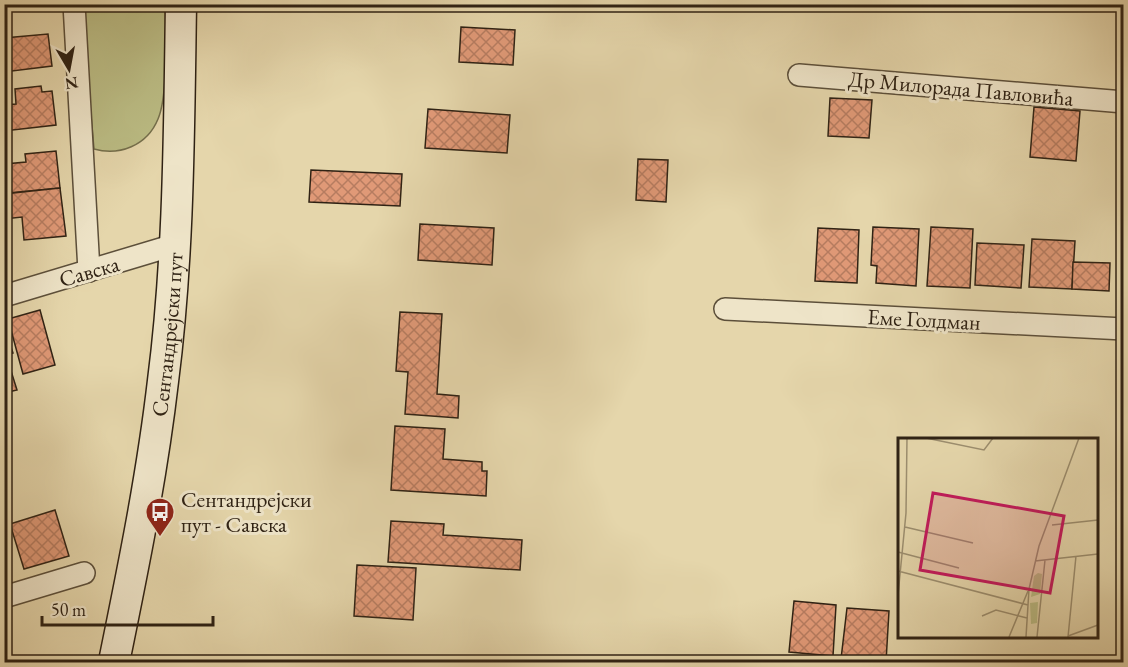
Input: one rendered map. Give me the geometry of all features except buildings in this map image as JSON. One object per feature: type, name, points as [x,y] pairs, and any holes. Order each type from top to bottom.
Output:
[{"type":"main road","name":"Сентандрејски пут","points":[[114,663],[147,496],[164,379],[174,245],[182,4]]},
{"type":"street","points":[[74,4],[89,271]]},
{"type":"street","name":"Др Милорада Павловића","points":[[799,75],[1124,102]]},
{"type":"street","name":"Савска","points":[[4,296],[174,245]]},
{"type":"street","name":"Еме Голдман","points":[[725,309],[1124,329]]},
{"type":"street","points":[[4,597],[84,573]]},
{"type":"green space","points":[[81,5],[165,5],[166,63],[161,109],[158,119],[147,136],[140,142],[122,150],[94,149]]},
{"type":"place","name":"Сентандрејски пут - Савска","points":[[160,538]]}]
